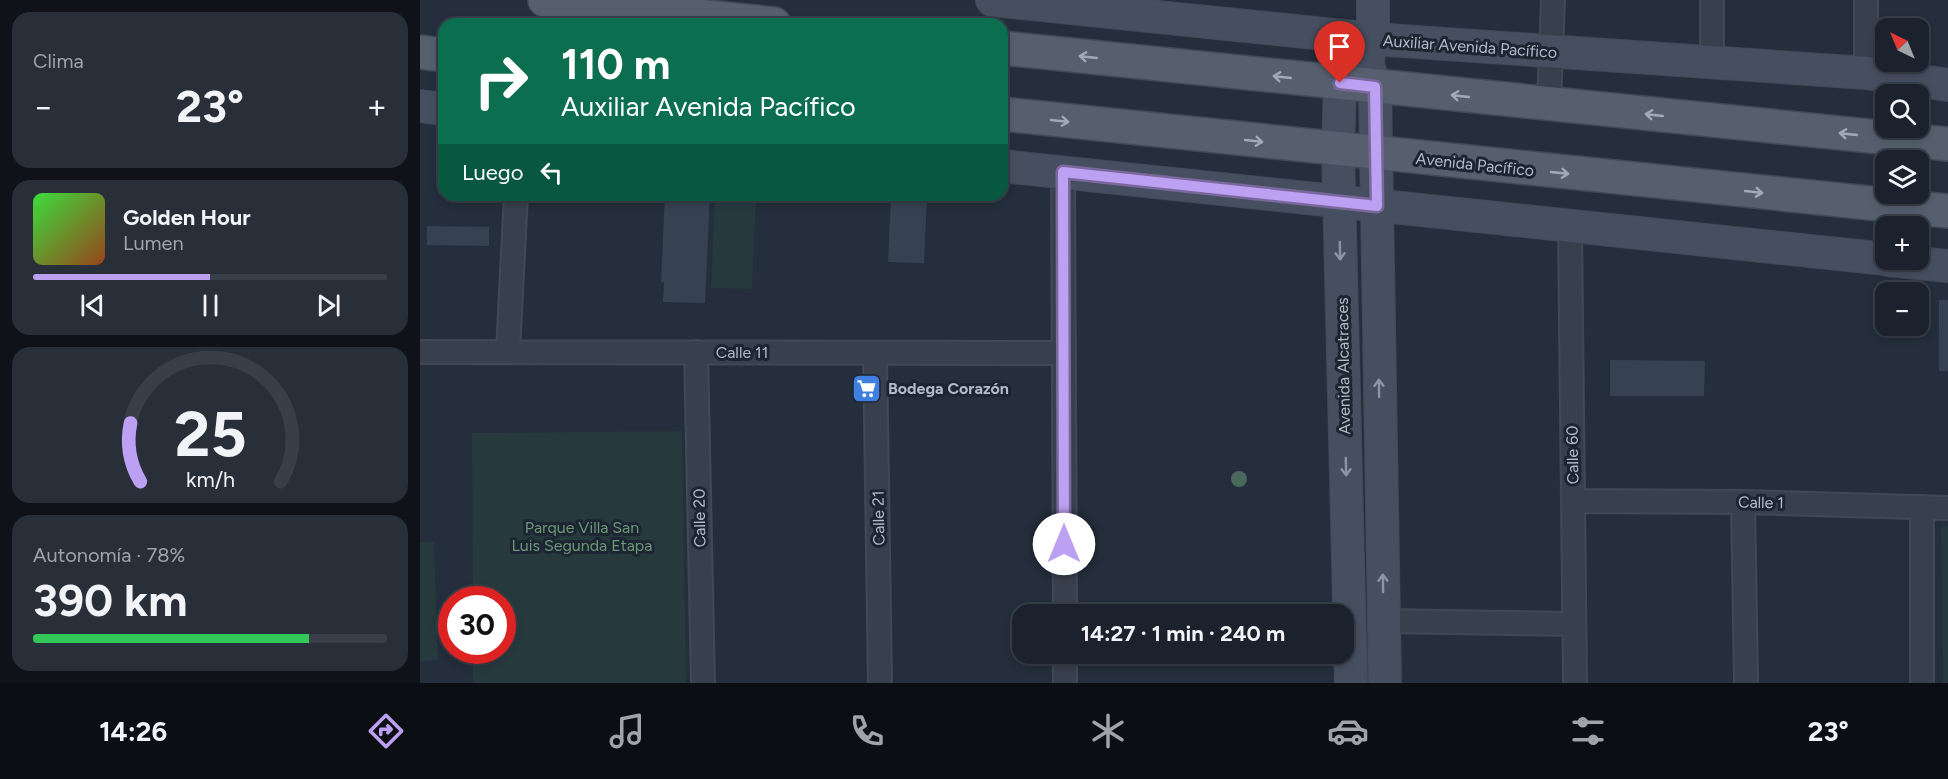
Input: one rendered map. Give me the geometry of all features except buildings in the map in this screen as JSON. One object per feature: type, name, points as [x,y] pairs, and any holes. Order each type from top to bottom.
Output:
[{"type":"main road","points":[[545,0],[717,18]]},
{"type":"main road","name":"Auxiliar Avenida Pacífico","points":[[992,0],[1372,63],[1553,52],[1866,73],[1948,85]]},
{"type":"main road","points":[[1373,0],[1372,63],[1376,155],[1385,683]]},
{"type":"main road","points":[[1008,49],[1340,83],[1372,63],[1549,104],[1948,144]]},
{"type":"main road","points":[[420,52],[438,54]]},
{"type":"main road","name":"Avenida Alcatraces","points":[[1340,83],[1338,150],[1347,604]]},
{"type":"main road","points":[[420,106],[438,108]]},
{"type":"main road","name":"Avenida Pacífico","points":[[1008,115],[1376,155],[1948,211]]},
{"type":"main road","points":[[1008,167],[1875,258]]},
{"type":"main road","points":[[1929,264],[1948,266]]},
{"type":"main road","name":"Avenida Alcatraces","points":[[1350,664],[1351,683]]},
{"type":"street","points":[[1549,104],[1553,52],[1553,0]]},
{"type":"street","points":[[1712,0],[1712,63]]},
{"type":"street","points":[[1866,0],[1866,73]]},
{"type":"street","points":[[1063,172],[1065,604]]},
{"type":"street","points":[[508,351],[516,201]]},
{"type":"street","name":"Calle 60","points":[[1570,227],[1575,683]]},
{"type":"street","name":"Calle 11","points":[[420,352],[1064,353]]},
{"type":"street","name":"Calle 20","points":[[696,352],[703,683]]},
{"type":"street","name":"Calle 21","points":[[875,353],[880,683]]},
{"type":"street","name":"Calle 1","points":[[1573,501],[1743,502],[1948,508]]},
{"type":"street","points":[[1743,502],[1746,683]]},
{"type":"street","points":[[1922,507],[1922,683]]},
{"type":"street","points":[[1383,621],[1574,624]]},
{"type":"street","points":[[1065,664],[1065,683]]},
{"type":"green space","points":[[715,201],[756,201],[752,289],[711,288]]},
{"type":"green space","name":"Parque Villa San Luis Segunda Etapa","points":[[682,431],[686,683],[473,683],[473,664],[516,664],[516,586],[473,586],[472,433]]},
{"type":"green space","points":[[1941,526],[1948,526],[1948,683],[1943,683]]},
{"type":"green space","points":[[420,542],[434,542],[438,660],[420,661]]},
{"type":"place","name":"Bodega Corazón","points":[[867,388]]},
{"type":"route","points":[[1064,544],[1063,172],[1377,206],[1375,87],[1340,83]]}]
